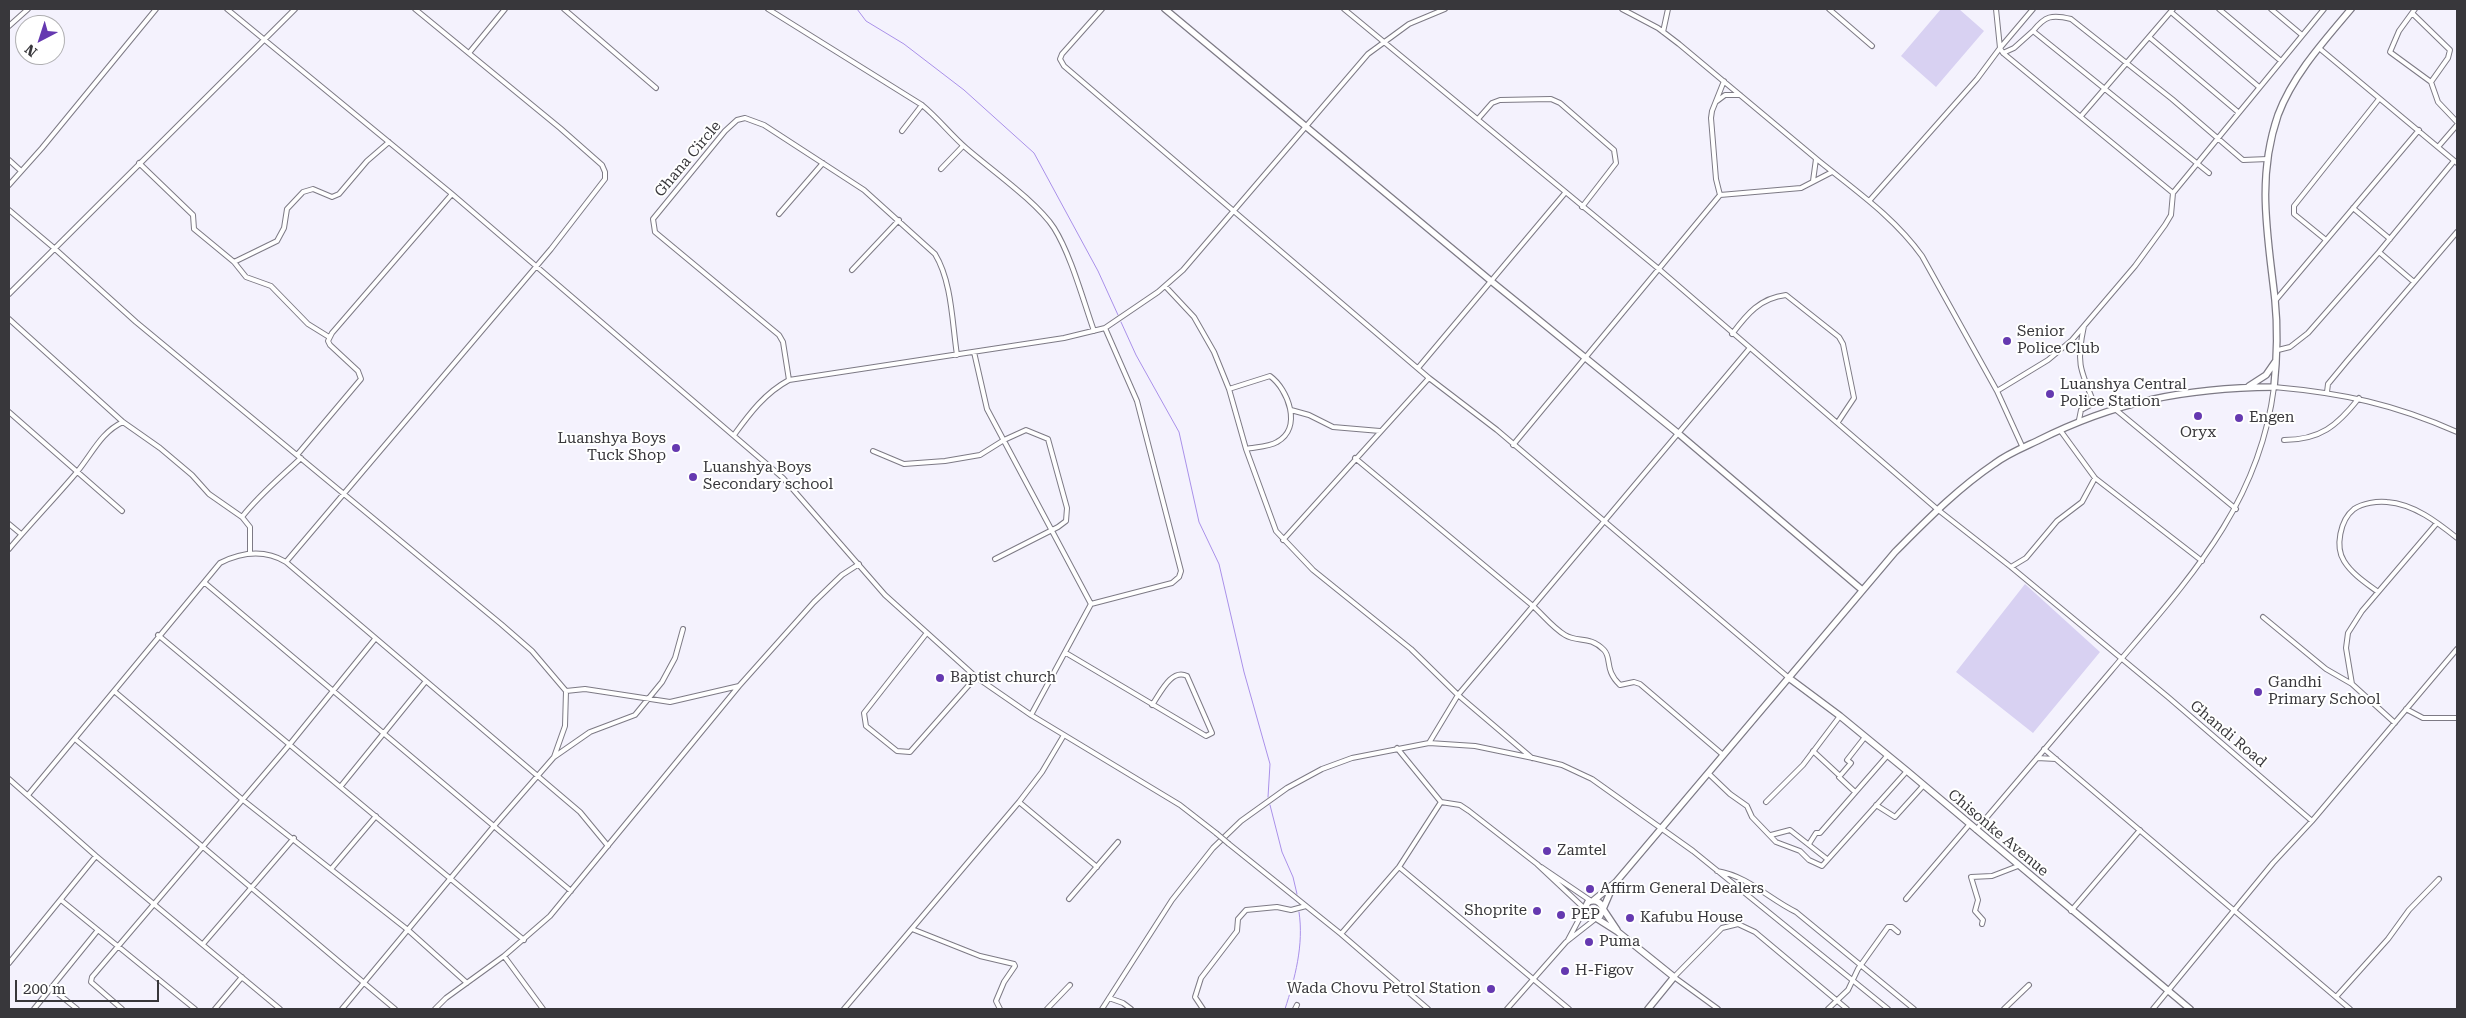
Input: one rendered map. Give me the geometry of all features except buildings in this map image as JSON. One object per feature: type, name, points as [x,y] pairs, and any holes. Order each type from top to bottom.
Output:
[{"type":"main road","points":[[1165,9],[1491,281],[1679,434],[1861,589]]},
{"type":"main road","points":[[1595,919],[1600,916],[1616,882],[1722,754],[1789,678],[1861,589],[1937,509],[1992,465],[2012,452],[2060,429],[2080,420],[2115,409],[2173,394],[2245,387],[2274,387],[2278,351],[2275,301],[2264,214],[2265,177],[2278,115],[2297,79],[2319,48],[2351,9]]},
{"type":"main road","points":[[2245,387],[2266,375],[2274,365],[2278,351]]},
{"type":"main road","name":"Chisonke Avenue","points":[[1789,678],[1840,716],[1907,771],[2071,911],[2190,1009]]},
{"type":"main road","points":[[1616,882],[1592,900],[1584,909],[1589,918],[1595,919],[1618,932],[1674,977],[1648,1009]]},
{"type":"main road","points":[[1592,900],[1600,902],[1618,932]]},
{"type":"street","points":[[9,26],[28,9]]},
{"type":"street","points":[[9,185],[20,170],[42,148],[156,9]]},
{"type":"street","points":[[227,9],[452,194],[535,268],[783,478],[885,595],[926,634],[976,677],[1030,715],[1180,805],[1341,934],[1428,1009]]},
{"type":"street","points":[[9,294],[295,9]]},
{"type":"street","points":[[286,562],[535,268],[605,180],[605,172],[602,165],[416,9]]},
{"type":"street","points":[[469,53],[505,9]]},
{"type":"street","points":[[564,9],[656,88]]},
{"type":"street","points":[[768,9],[922,105],[963,146],[1040,212],[1053,227],[1062,243],[1094,331]]},
{"type":"street","points":[[1102,9],[1062,54],[1061,63],[1429,378],[1513,444],[1789,678]]},
{"type":"street","name":"Ghandi Road","points":[[1344,9],[1660,270],[1749,349],[1838,422],[1937,509],[2011,567],[2312,821]]},
{"type":"street","points":[[734,435],[758,403],[773,389],[789,380],[1064,338],[1106,328],[1165,286],[1196,256],[1368,54],[1409,24],[1445,9]]},
{"type":"street","points":[[1622,9],[1663,32],[1724,81],[1816,159],[1870,200],[1913,244],[1922,256],[1997,391],[2023,448]]},
{"type":"street","points":[[1663,32],[1668,9]]},
{"type":"street","points":[[1829,9],[1872,46]]},
{"type":"street","points":[[1996,9],[2000,48],[2003,53],[2173,192]]},
{"type":"street","points":[[1870,200],[1977,79],[2033,9]]},
{"type":"street","points":[[2219,9],[2281,61]]},
{"type":"street","points":[[2271,9],[2302,35]]},
{"type":"street","points":[[1997,391],[2056,355],[2084,326],[2135,266],[2165,225],[2171,215],[2173,192],[2323,9]]},
{"type":"street","points":[[2415,9],[2399,31],[2390,52],[2431,82],[2438,102],[2457,124],[2438,147]]},
{"type":"street","points":[[2081,116],[2172,10],[2259,87]]},
{"type":"street","points":[[2412,13],[2450,50],[2448,58],[2431,82]]},
{"type":"street","points":[[2003,53],[2014,48],[2048,16],[2057,15],[2071,19],[2243,160],[2269,159]]},
{"type":"street","points":[[2033,31],[2209,173]]},
{"type":"street","points":[[2149,37],[2238,112]]},
{"type":"street","points":[[2278,351],[2288,348],[2301,340],[2456,162],[2319,48]]},
{"type":"street","points":[[1720,195],[1711,130],[1712,111],[1724,81]]},
{"type":"street","points":[[1717,100],[1725,95],[1740,94]]},
{"type":"street","points":[[1478,119],[1492,103],[1500,100],[1535,98],[1560,102],[1614,150],[1617,156],[1616,163],[1582,207]]},
{"type":"street","points":[[2326,240],[2294,214],[2294,206],[2379,99]]},
{"type":"street","points":[[902,131],[922,105]]},
{"type":"street","name":"Ghana Circle","points":[[789,380],[779,335],[655,232],[652,224],[659,211],[725,131],[737,120],[745,118],[764,125],[864,190],[935,254],[942,266],[956,355]]},
{"type":"street","points":[[2275,301],[2418,130]]},
{"type":"street","points":[[234,262],[277,241],[284,228],[287,209],[303,192],[313,189],[332,197],[339,194],[367,161],[389,142]]},
{"type":"street","points":[[941,169],[963,146]]},
{"type":"street","points":[[1814,181],[1816,159]]},
{"type":"street","points":[[9,160],[20,170]]},
{"type":"street","points":[[140,163],[193,215],[194,229],[234,262],[246,277],[271,286],[308,324],[329,337]]},
{"type":"street","points":[[779,214],[823,163]]},
{"type":"street","points":[[1513,444],[1660,270],[1720,195],[1801,188],[1832,172]]},
{"type":"street","points":[[1418,368],[1565,193]]},
{"type":"street","points":[[297,455],[360,379],[358,371],[330,345],[329,337],[452,194]]},
{"type":"street","points":[[2352,208],[2390,239]]},
{"type":"street","points":[[9,210],[136,322],[532,651],[566,691],[565,726],[554,757]]},
{"type":"street","points":[[852,270],[899,220]]},
{"type":"street","points":[[2327,392],[2328,384],[2457,232]]},
{"type":"street","points":[[2379,252],[2414,282]]},
{"type":"street","points":[[1165,286],[1194,317],[1214,352],[1229,389],[1246,449],[1274,528],[1283,540],[1343,596],[1365,611],[1411,649],[1458,695],[1533,758]]},
{"type":"street","points":[[1732,334],[1756,305],[1772,296],[1786,295],[1839,337],[1854,398],[1838,422]]},
{"type":"street","points":[[9,319],[123,422],[160,448],[192,475],[209,494],[242,517],[250,527],[250,552]]},
{"type":"street","points":[[2080,420],[2080,410],[2094,403],[2079,361],[2079,348],[2084,326]]},
{"type":"street","points":[[1030,715],[1066,653],[1091,604],[1172,583],[1179,577],[1181,571],[1136,401],[1106,328]]},
{"type":"street","points":[[1429,742],[1458,695],[1749,349]]},
{"type":"street","points":[[974,352],[982,396],[1091,604]]},
{"type":"street","points":[[1229,389],[1270,376],[1278,382],[1291,410],[1290,427],[1277,443],[1246,449]]},
{"type":"street","points":[[1283,540],[1429,378]]},
{"type":"street","points":[[1976,830],[2202,561],[2236,509],[2252,475],[2266,436],[2274,387],[2327,392],[2359,398],[2408,412],[2457,432]]},
{"type":"street","points":[[2284,440],[2306,440],[2328,430],[2359,398]]},
{"type":"street","points":[[2115,409],[2236,509]]},
{"type":"street","points":[[1291,410],[1309,415],[1333,427],[1380,431]]},
{"type":"street","points":[[9,412],[122,511]]},
{"type":"street","points":[[9,549],[78,471],[102,438],[114,426],[123,422]]},
{"type":"street","points":[[2060,429],[2095,478],[2202,561]]},
{"type":"street","points":[[873,451],[911,465],[972,457],[1026,430],[1048,439],[1067,508],[1066,521],[995,559]]},
{"type":"street","points":[[242,517],[258,497],[270,489],[301,458]]},
{"type":"street","points":[[1355,458],[1566,636],[1590,640],[1603,648],[1608,656],[1609,671],[1620,685],[1634,682],[1640,684],[1722,754]]},
{"type":"street","points":[[2011,567],[2026,558],[2058,521],[2082,502],[2095,478]]},
{"type":"street","points":[[2378,592],[2352,571],[2343,560],[2340,551],[2341,530],[2354,509],[2366,504],[2388,502],[2408,507],[2437,523],[2457,538]]},
{"type":"street","points":[[2352,684],[2346,648],[2348,633],[2354,621],[2437,523]]},
{"type":"street","points":[[9,524],[21,534]]},
{"type":"street","points":[[28,794],[75,739],[158,635],[205,583],[220,563],[233,556],[250,552],[274,554],[286,562],[539,776],[580,812],[608,846]]},
{"type":"street","points":[[435,1009],[524,940],[550,916],[740,686],[814,602],[842,575],[859,564]]},
{"type":"street","points":[[205,583],[571,891]]},
{"type":"street","points":[[2263,617],[2326,669],[2352,684],[2395,723]]},
{"type":"street","points":[[342,1009],[554,757],[590,732],[635,715],[650,699],[675,658],[683,629]]},
{"type":"street","points":[[926,634],[864,713],[866,726],[896,751],[910,752],[976,677]]},
{"type":"street","points":[[158,635],[524,940]]},
{"type":"street","points":[[122,1009],[91,982],[118,947],[290,744],[375,639]]},
{"type":"street","points":[[2153,1009],[2236,911],[2273,863],[2312,821],[2457,649]]},
{"type":"street","points":[[1066,653],[1152,705],[1206,736],[1212,733],[1187,676],[1184,674],[1175,675],[1170,679],[1152,705]]},
{"type":"street","points":[[341,786],[382,732],[426,681]]},
{"type":"street","points":[[566,691],[585,690],[670,702],[701,697],[740,686]]},
{"type":"street","points":[[114,691],[243,800],[294,838],[408,930],[467,984]]},
{"type":"street","points":[[2406,709],[2423,718],[2457,718]]},
{"type":"street","points":[[1766,802],[1803,765],[1840,716]]},
{"type":"street","points":[[844,1009],[1019,802],[1042,772],[1064,735]]},
{"type":"street","points":[[1840,776],[1851,763],[1847,760],[1865,737]]},
{"type":"street","points":[[75,739],[395,1009]]},
{"type":"street","points":[[1102,1009],[1172,900],[1191,874],[1213,848],[1242,821],[1287,788],[1322,770],[1352,758],[1429,742],[1475,746],[1533,758],[1562,765],[1592,779],[1661,828],[1888,1009]]},
{"type":"street","points":[[1397,748],[1441,802],[1460,805],[1537,864],[1584,909],[1566,942]]},
{"type":"street","points":[[2044,749],[2350,1009]]},
{"type":"street","points":[[1813,751],[1856,790],[1846,804]]},
{"type":"street","points":[[1803,854],[1810,846],[1816,833],[1820,833],[1887,756]]},
{"type":"street","points":[[2037,758],[2056,760]]},
{"type":"street","points":[[1708,773],[1730,794],[1747,806],[1752,816],[1776,842],[1803,854],[1820,866],[1832,857],[1907,771]]},
{"type":"street","points":[[9,779],[96,856],[280,1009]]},
{"type":"street","points":[[1876,805],[1895,817],[1923,786]]},
{"type":"street","points":[[1019,802],[1097,868]]},
{"type":"street","points":[[1341,934],[1399,867],[1441,802]]},
{"type":"street","points":[[332,868],[376,816]]},
{"type":"street","points":[[1906,899],[1970,825]]},
{"type":"street","points":[[1771,835],[1790,830],[1827,860]]},
{"type":"street","points":[[2071,911],[2140,830]]},
{"type":"street","points":[[203,944],[294,838]]},
{"type":"street","points":[[1069,899],[1118,842]]},
{"type":"street","points":[[9,963],[11,958],[96,856]]},
{"type":"street","points":[[1537,864],[1592,900]]},
{"type":"street","points":[[1982,924],[1983,920],[1976,911],[1978,900],[1971,877],[1992,876],[2018,866]]},
{"type":"street","points":[[1399,867],[1568,1009]]},
{"type":"street","points":[[1716,871],[1732,873],[1746,880],[1774,901],[1796,912],[1914,1009]]},
{"type":"street","points":[[2336,998],[2388,939],[2409,910],[2439,879]]},
{"type":"street","points":[[61,900],[194,1009]]},
{"type":"street","points":[[1202,1009],[1196,997],[1198,985],[1204,973],[1238,931],[1238,919],[1246,910],[1276,907],[1291,910],[1306,906]]},
{"type":"street","points":[[1507,1009],[1566,942],[1595,919]]},
{"type":"street","points":[[1718,1009],[1674,977],[1722,928],[1738,924],[1755,932],[1847,1009]]},
{"type":"street","points":[[1828,1009],[1848,990],[1861,965],[1888,927],[1892,927],[1898,932]]},
{"type":"street","points":[[912,929],[980,956],[1014,964],[1015,966],[1004,982],[996,1001],[1000,1009]]},
{"type":"street","points":[[34,1009],[98,930]]},
{"type":"street","points":[[504,956],[543,1009]]},
{"type":"street","points":[[215,1009],[242,977]]},
{"type":"street","points":[[2004,1009],[2029,984]]},
{"type":"street","points":[[1047,1009],[1070,985]]},
{"type":"street","points":[[51,988],[77,1009]]},
{"type":"street","points":[[1110,998],[1123,1003],[1130,1009]]},
{"type":"shaded area","points":[[1941,9],[1959,9],[1984,31],[1936,87],[1901,56]]},
{"type":"shaded area","points":[[2025,584],[2100,652],[2033,733],[1956,672]]},
{"type":"waterway","points":[[857,9],[866,21],[904,44],[964,90],[1034,153],[1098,271],[1118,315]]},
{"type":"waterway","points":[[1121,322],[1136,355],[1179,432],[1199,522],[1219,564],[1244,672],[1270,764],[1268,797]]},
{"type":"waterway","points":[[1270,805],[1282,852],[1293,877],[1297,894]]},
{"type":"waterway","points":[[1285,1009],[1295,973],[1299,949],[1299,912]]},
{"type":"place","name":"Senior Police Club","points":[[2007,341]]},
{"type":"place","name":"Luanshya Central Police Station","points":[[2050,394]]},
{"type":"place","name":"Oryx","points":[[2198,416]]},
{"type":"place","name":"Engen","points":[[2239,418]]},
{"type":"place","name":"Luanshya Boys Tuck Shop","points":[[676,448]]},
{"type":"place","name":"Luanshya Boys Secondary school","points":[[693,477]]},
{"type":"place","name":"Baptist church","points":[[940,678]]},
{"type":"place","name":"Gandhi Primary School","points":[[2258,692]]},
{"type":"place","name":"Zamtel","points":[[1547,851]]},
{"type":"place","name":"Affirm General Dealers","points":[[1590,889]]},
{"type":"place","name":"Shoprite","points":[[1537,911]]},
{"type":"place","name":"PEP","points":[[1561,915]]},
{"type":"place","name":"Kafubu House","points":[[1630,918]]},
{"type":"place","name":"Puma","points":[[1589,942]]},
{"type":"place","name":"H-Figov","points":[[1565,971]]},
{"type":"place","name":"Wada Chovu Petrol Station","points":[[1491,989]]}]
